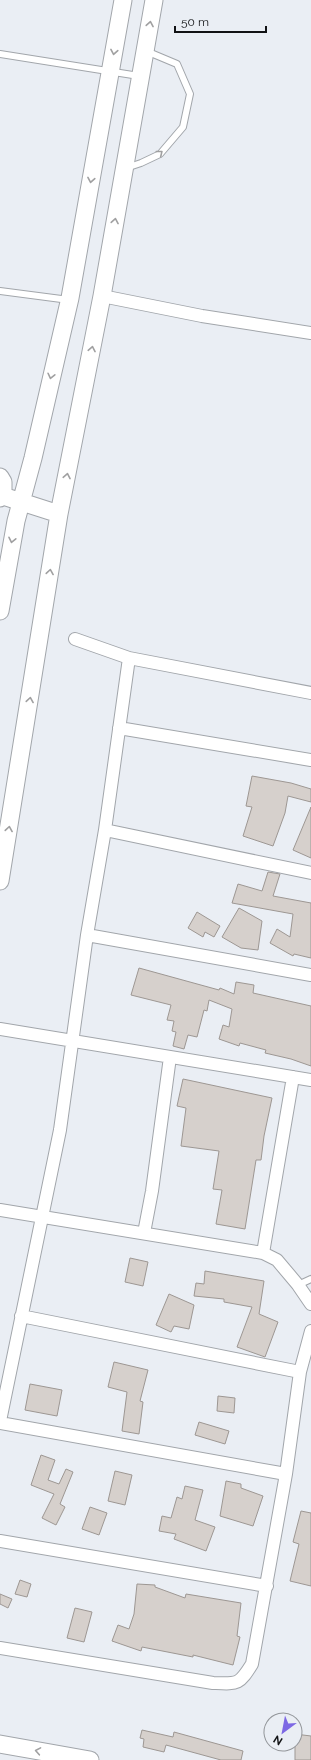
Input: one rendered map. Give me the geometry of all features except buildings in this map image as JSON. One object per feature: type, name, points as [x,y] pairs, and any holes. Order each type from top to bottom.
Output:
[{"type":"main road","points":[[0,611],[9,556],[69,300],[123,0]]},
{"type":"main road","points":[[0,881],[59,514],[102,296],[154,0]]},
{"type":"main road","points":[[0,477],[3,482],[2,497],[59,514]]},
{"type":"main road","points":[[0,1744],[90,1760]]},
{"type":"street","points":[[102,296],[202,316],[311,333]]},
{"type":"street","points":[[75,639],[129,658],[311,693]]},
{"type":"street","points":[[129,658],[105,830],[86,935],[60,1130],[0,1422],[286,1474]]},
{"type":"street","points":[[119,728],[311,760]]},
{"type":"street","points":[[105,830],[311,873]]},
{"type":"street","points":[[86,935],[311,975]]},
{"type":"street","points":[[0,1029],[311,1080]]},
{"type":"street","points":[[144,1233],[152,1191],[170,1057]]},
{"type":"street","points":[[263,1253],[293,1077]]},
{"type":"street","points":[[0,1210],[263,1253],[277,1260],[298,1285],[311,1304]]},
{"type":"street","points":[[21,1316],[300,1372]]},
{"type":"street","points":[[0,1648],[213,1683],[230,1684],[242,1680],[252,1664],[286,1474],[300,1372],[311,1332]]},
{"type":"street","points":[[0,1541],[267,1586]]},
{"type":"lane","points":[[125,168],[141,163],[160,154],[182,127],[190,94],[177,64],[145,51]]},
{"type":"lane","points":[[0,54],[141,76]]},
{"type":"lane","points":[[0,291],[69,300]]},
{"type":"lane","points":[[298,1285],[311,1279]]}]
